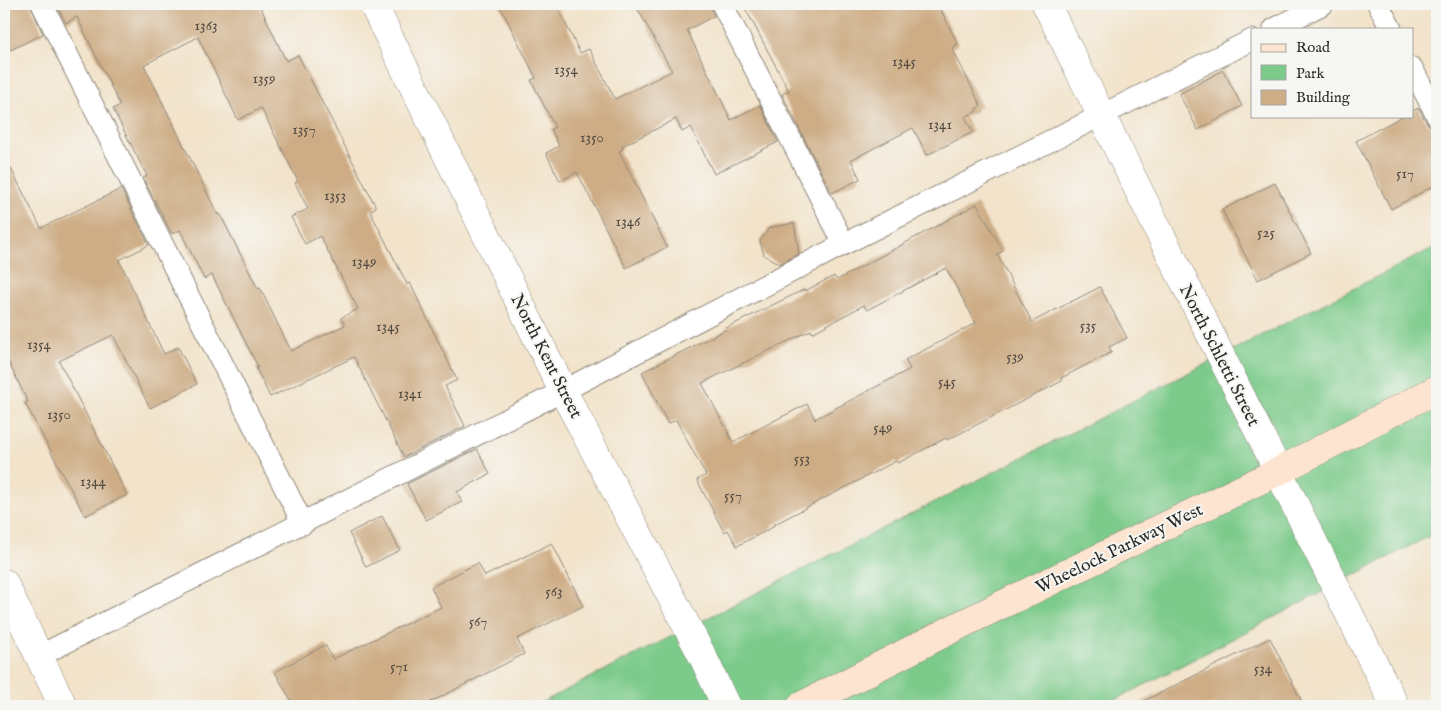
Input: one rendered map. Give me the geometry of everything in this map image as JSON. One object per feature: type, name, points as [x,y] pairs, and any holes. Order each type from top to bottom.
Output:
[{"type":"street","name":"North Kent Street","points":[[373,4],[564,392],[726,706]]},
{"type":"street","name":"North Schletti Street","points":[[1046,4],[1395,706]]},
{"type":"street","name":"Wheelock Parkway West","points":[[801,706],[962,624],[1278,471],[1437,389]]},
{"type":"street","points":[[4,583],[63,706]]},
{"type":"lane","points":[[42,4],[302,524]]},
{"type":"lane","points":[[722,4],[844,244]]},
{"type":"lane","points":[[1276,28],[1323,4]]},
{"type":"lane","points":[[1378,4],[1390,28]]},
{"type":"lane","points":[[39,656],[564,392],[844,244],[1251,41]]},
{"type":"lane","points":[[1414,72],[1437,116]]},
{"type":"green space","points":[[1437,246],[1437,532],[1104,706],[535,706]]},
{"type":"building","points":[[4,4],[30,4],[43,34],[4,53]]},
{"type":"building","points":[[56,4],[264,4],[260,6],[286,61],[298,55],[376,207],[370,211],[407,284],[410,283],[457,380],[445,386],[465,426],[404,457],[354,357],[270,397],[256,368],[258,367],[212,275],[204,279],[180,230],[172,234],[143,178],[147,176],[113,109],[120,105],[77,17],[66,23]],"holes":[[[198,37],[238,120],[261,108],[298,181],[295,183],[308,209],[291,217],[305,244],[320,236],[358,309],[341,318],[345,325],[291,351],[260,288],[258,289],[220,214],[218,215],[144,65]]]},
{"type":"building","points":[[499,4],[556,4],[580,53],[589,49],[615,99],[672,71],[635,4],[710,4],[714,16],[687,30],[731,120],[760,105],[778,142],[714,174],[691,127],[682,132],[676,119],[622,146],[623,149],[619,151],[667,247],[626,268],[577,172],[560,181],[546,153],[559,146],[551,129],[555,127],[531,80],[536,78]]},
{"type":"building","points":[[743,4],[938,4],[958,44],[952,48],[981,106],[976,109],[977,111],[965,117],[973,132],[927,155],[913,128],[851,160],[860,179],[832,193],[782,94],[789,91]]},
{"type":"building","points":[[1223,70],[1242,106],[1198,130],[1179,94]]},
{"type":"building","points":[[1419,108],[1426,122],[1431,127],[1437,128],[1437,184],[1391,209],[1356,141],[1399,118],[1414,118],[1414,110]]},
{"type":"building","points":[[4,155],[41,228],[121,189],[149,245],[119,260],[164,354],[178,347],[197,384],[150,408],[113,335],[59,361],[127,495],[85,516],[25,403],[28,402],[4,353]]},
{"type":"building","points":[[1275,183],[1311,253],[1258,280],[1222,210]]},
{"type":"building","points":[[977,204],[1003,251],[997,254],[1032,322],[1100,287],[1127,338],[1109,347],[1112,352],[1061,378],[1062,381],[947,440],[946,438],[898,463],[896,461],[773,525],[773,527],[737,546],[728,530],[724,532],[697,480],[706,475],[676,420],[668,424],[642,372],[805,289],[805,291],[834,276],[837,280]],"holes":[[[946,268],[976,323],[905,360],[910,369],[815,419],[807,404],[733,442],[702,383],[811,330],[812,333],[864,305],[867,310]]]},
{"type":"building","points":[[794,223],[799,254],[779,264],[764,255],[760,241],[769,228]]},
{"type":"building","points":[[477,449],[490,474],[457,492],[462,502],[426,520],[407,484]]},
{"type":"building","points":[[382,516],[400,550],[366,567],[349,533]]},
{"type":"building","points":[[552,543],[583,606],[517,639],[524,654],[423,706],[294,706],[275,672],[325,645],[333,659],[441,607],[431,587],[478,563],[485,576]]},
{"type":"building","points":[[1270,638],[1304,706],[1134,706]]}]
